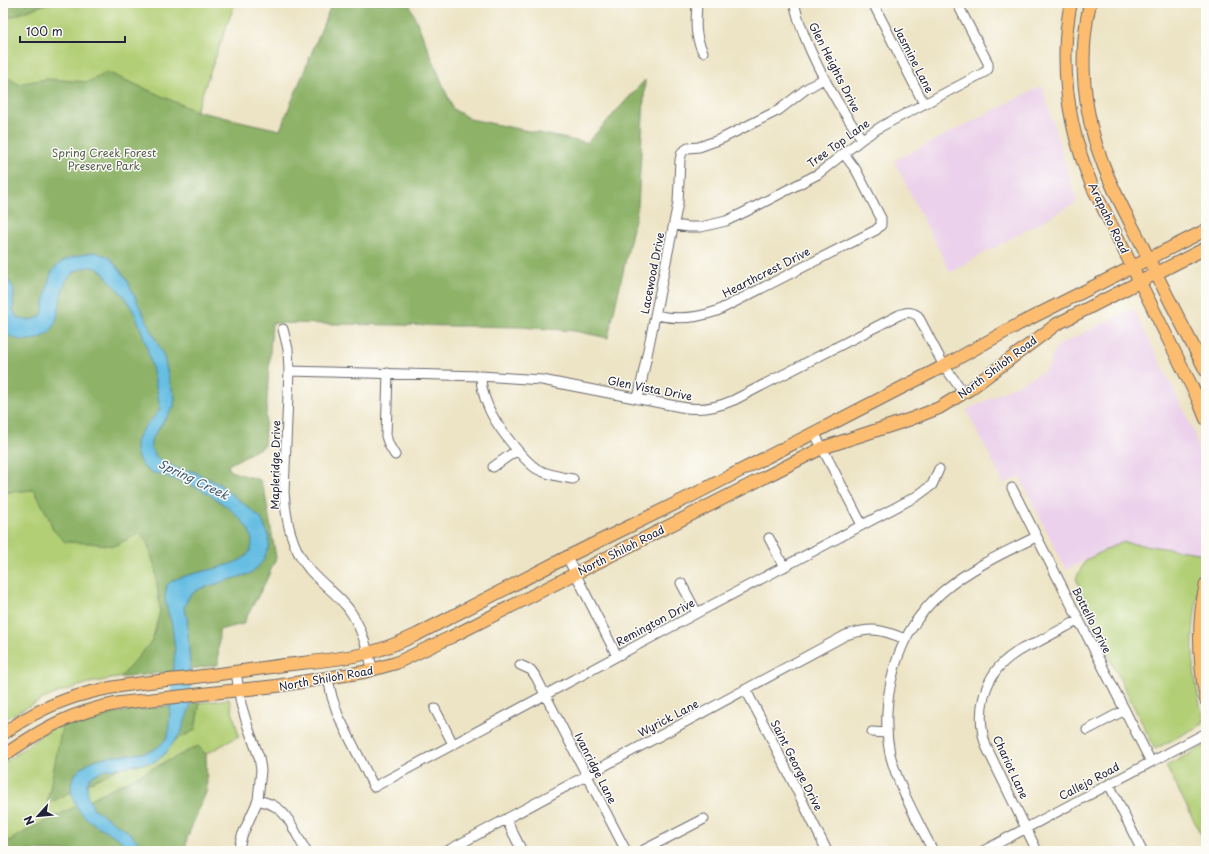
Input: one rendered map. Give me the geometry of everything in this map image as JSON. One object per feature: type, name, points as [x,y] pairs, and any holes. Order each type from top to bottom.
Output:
[{"type":"main road","name":"Arapaho Road","points":[[1071,3],[1065,55],[1068,102],[1076,143],[1086,173],[1197,397],[1206,419]]},
{"type":"main road","name":"Arapaho Road","points":[[1090,3],[1084,30],[1083,46],[1086,100],[1093,134],[1103,165],[1156,274],[1206,371]]},
{"type":"main road","points":[[1068,102],[1086,100]]},
{"type":"main road","name":"North Shiloh Road","points":[[3,734],[14,726],[54,704],[98,690],[138,683],[223,674],[337,659],[368,653],[394,645],[691,496],[944,366],[998,335],[1206,230]]},
{"type":"main road","name":"North Shiloh Road","points":[[3,756],[24,741],[54,724],[100,707],[328,679],[396,664],[822,448],[939,408],[964,394],[1056,324],[1206,248]]},
{"type":"main road","points":[[1034,340],[1032,333],[1034,326],[1044,312]]},
{"type":"main road","points":[[1206,584],[1200,634],[1201,672],[1206,700]]},
{"type":"street","points":[[697,3],[696,32],[698,43],[703,52]]},
{"type":"street","name":"Glen Heights Drive","points":[[794,3],[802,32],[844,113],[862,139]]},
{"type":"street","name":"Jasmine Lane","points":[[873,3],[924,104]]},
{"type":"street","name":"Tree Top Lane","points":[[674,225],[701,227],[726,221],[764,203],[818,174],[862,139],[882,126],[985,72],[988,69],[988,63],[958,3]]},
{"type":"street","name":"Lacewood Drive","points":[[638,399],[678,203],[680,160],[682,152],[688,148],[699,147],[721,139],[779,110],[806,89],[825,78]]},
{"type":"street","name":"Hearthcrest Drive","points":[[656,315],[673,318],[693,317],[717,311],[876,230],[881,225],[881,218],[861,178],[844,154]]},
{"type":"street","name":"Glen Vista Drive","points":[[289,371],[481,376],[542,380],[691,409],[709,408],[724,404],[905,313],[913,312],[918,316],[944,366],[964,394]]},
{"type":"street","name":"Mapleridge Drive","points":[[284,329],[288,349],[289,371],[284,492],[285,512],[289,532],[299,554],[310,570],[348,608],[362,633],[373,670]]},
{"type":"street","points":[[388,373],[386,436],[395,455]]},
{"type":"street","points":[[481,376],[482,387],[490,411],[517,450],[537,468],[553,475],[572,479]]},
{"type":"street","points":[[814,432],[862,525]]},
{"type":"street","points":[[493,467],[517,450]]},
{"type":"street","name":"Remington Drive","points":[[328,679],[338,715],[374,787],[925,491],[932,485],[939,470]]},
{"type":"street","name":"Bottello Drive","points":[[1012,488],[1151,762]]},
{"type":"street","points":[[933,851],[905,798],[890,754],[886,721],[889,690],[893,674],[905,639],[926,607],[939,594],[981,564],[1036,536]]},
{"type":"street","points":[[769,538],[784,567]]},
{"type":"street","points":[[567,557],[617,656]]},
{"type":"street","points":[[681,583],[696,613]]},
{"type":"street","name":"Chariot Lane","points":[[1037,851],[986,746],[982,730],[982,700],[986,687],[992,676],[1013,654],[1079,620]]},
{"type":"street","name":"Wyrick Lane","points":[[447,851],[846,635],[860,630],[872,629],[887,632],[905,639]]},
{"type":"street","name":"Ivanridge Lane","points":[[520,665],[530,670],[546,695],[626,851]]},
{"type":"street","points":[[236,672],[241,704],[259,757],[261,770],[258,800],[242,836],[238,851]]},
{"type":"street","name":"Saint George Drive","points":[[744,690],[749,696],[827,851]]},
{"type":"street","points":[[435,709],[453,744]]},
{"type":"street","points":[[1087,730],[1125,710]]},
{"type":"street","points":[[872,732],[887,733]]},
{"type":"street","name":"Callejo Road","points":[[983,851],[1206,734]]},
{"type":"street","points":[[1109,784],[1142,851]]},
{"type":"street","points":[[258,800],[276,807],[282,812],[288,819],[306,851]]},
{"type":"street","points":[[506,819],[522,851]]},
{"type":"street","points":[[642,851],[704,819]]},
{"type":"shaded area","points":[[1042,86],[1077,202],[950,272],[894,161]]},
{"type":"shaded area","points":[[1133,308],[1194,431],[1204,475],[1206,509],[1202,553],[1121,542],[1066,570],[1019,476],[1004,484],[966,410],[1047,370],[1056,347]]},
{"type":"green space","name":"Spring Creek Forest Preserve Park","points":[[3,3],[235,3],[196,111],[151,332],[183,646],[123,677],[89,683],[60,692],[3,720]]},
{"type":"green space","points":[[3,3],[48,3],[3,20]]},
{"type":"green space","name":"Spring Creek Forest Preserve Park","points":[[332,3],[409,3],[453,109],[470,119],[587,143],[645,80],[638,206],[608,338],[575,331],[520,327],[272,323],[264,446],[228,465],[230,471],[260,480],[265,494],[276,558],[266,581],[243,624],[219,630],[218,665],[120,678],[152,641],[160,611],[155,567],[146,540],[139,534],[114,546],[65,542],[53,530],[48,516],[34,490],[9,492],[3,496],[3,75],[18,84],[46,79],[88,82],[107,72],[196,111],[280,130]]},
{"type":"green space","points":[[1121,542],[1206,554],[1205,566],[1196,605],[1193,634],[1195,677],[1204,719],[1203,724],[1155,749],[1098,635],[1076,578],[1086,560]]},
{"type":"green space","points":[[229,699],[239,736],[206,754],[3,851],[3,764],[48,730],[98,715]]},
{"type":"green space","points":[[200,702],[195,730],[47,804],[62,726],[98,715]]},
{"type":"green space","points":[[1206,745],[1206,844],[1166,766]]},
{"type":"green space","points":[[198,746],[206,754],[207,790],[187,838],[185,851],[3,851],[3,844],[32,828]]},
{"type":"water","name":"Spring Creek","points":[[95,252],[109,257],[126,278],[164,357],[170,384],[175,397],[174,406],[151,440],[151,449],[158,459],[181,470],[192,471],[219,484],[261,518],[269,537],[269,546],[263,561],[252,573],[199,589],[189,596],[184,608],[187,617],[192,701],[181,733],[164,755],[154,762],[104,770],[90,777],[87,785],[88,797],[94,809],[130,833],[146,851],[129,851],[119,839],[95,825],[84,816],[76,805],[71,791],[73,777],[80,769],[95,760],[112,756],[138,754],[151,751],[164,742],[168,736],[175,651],[172,625],[165,597],[167,585],[173,580],[181,577],[225,566],[243,559],[248,554],[252,544],[250,534],[245,524],[236,514],[196,487],[148,471],[140,461],[136,449],[138,437],[160,409],[156,383],[144,339],[134,312],[124,296],[101,271],[93,267],[89,267],[78,270],[72,274],[66,282],[62,292],[56,322],[51,331],[43,337],[22,340],[12,337],[3,330],[3,273],[14,290],[13,309],[17,318],[27,320],[33,319],[42,315],[48,285],[53,270],[67,259]]}]
